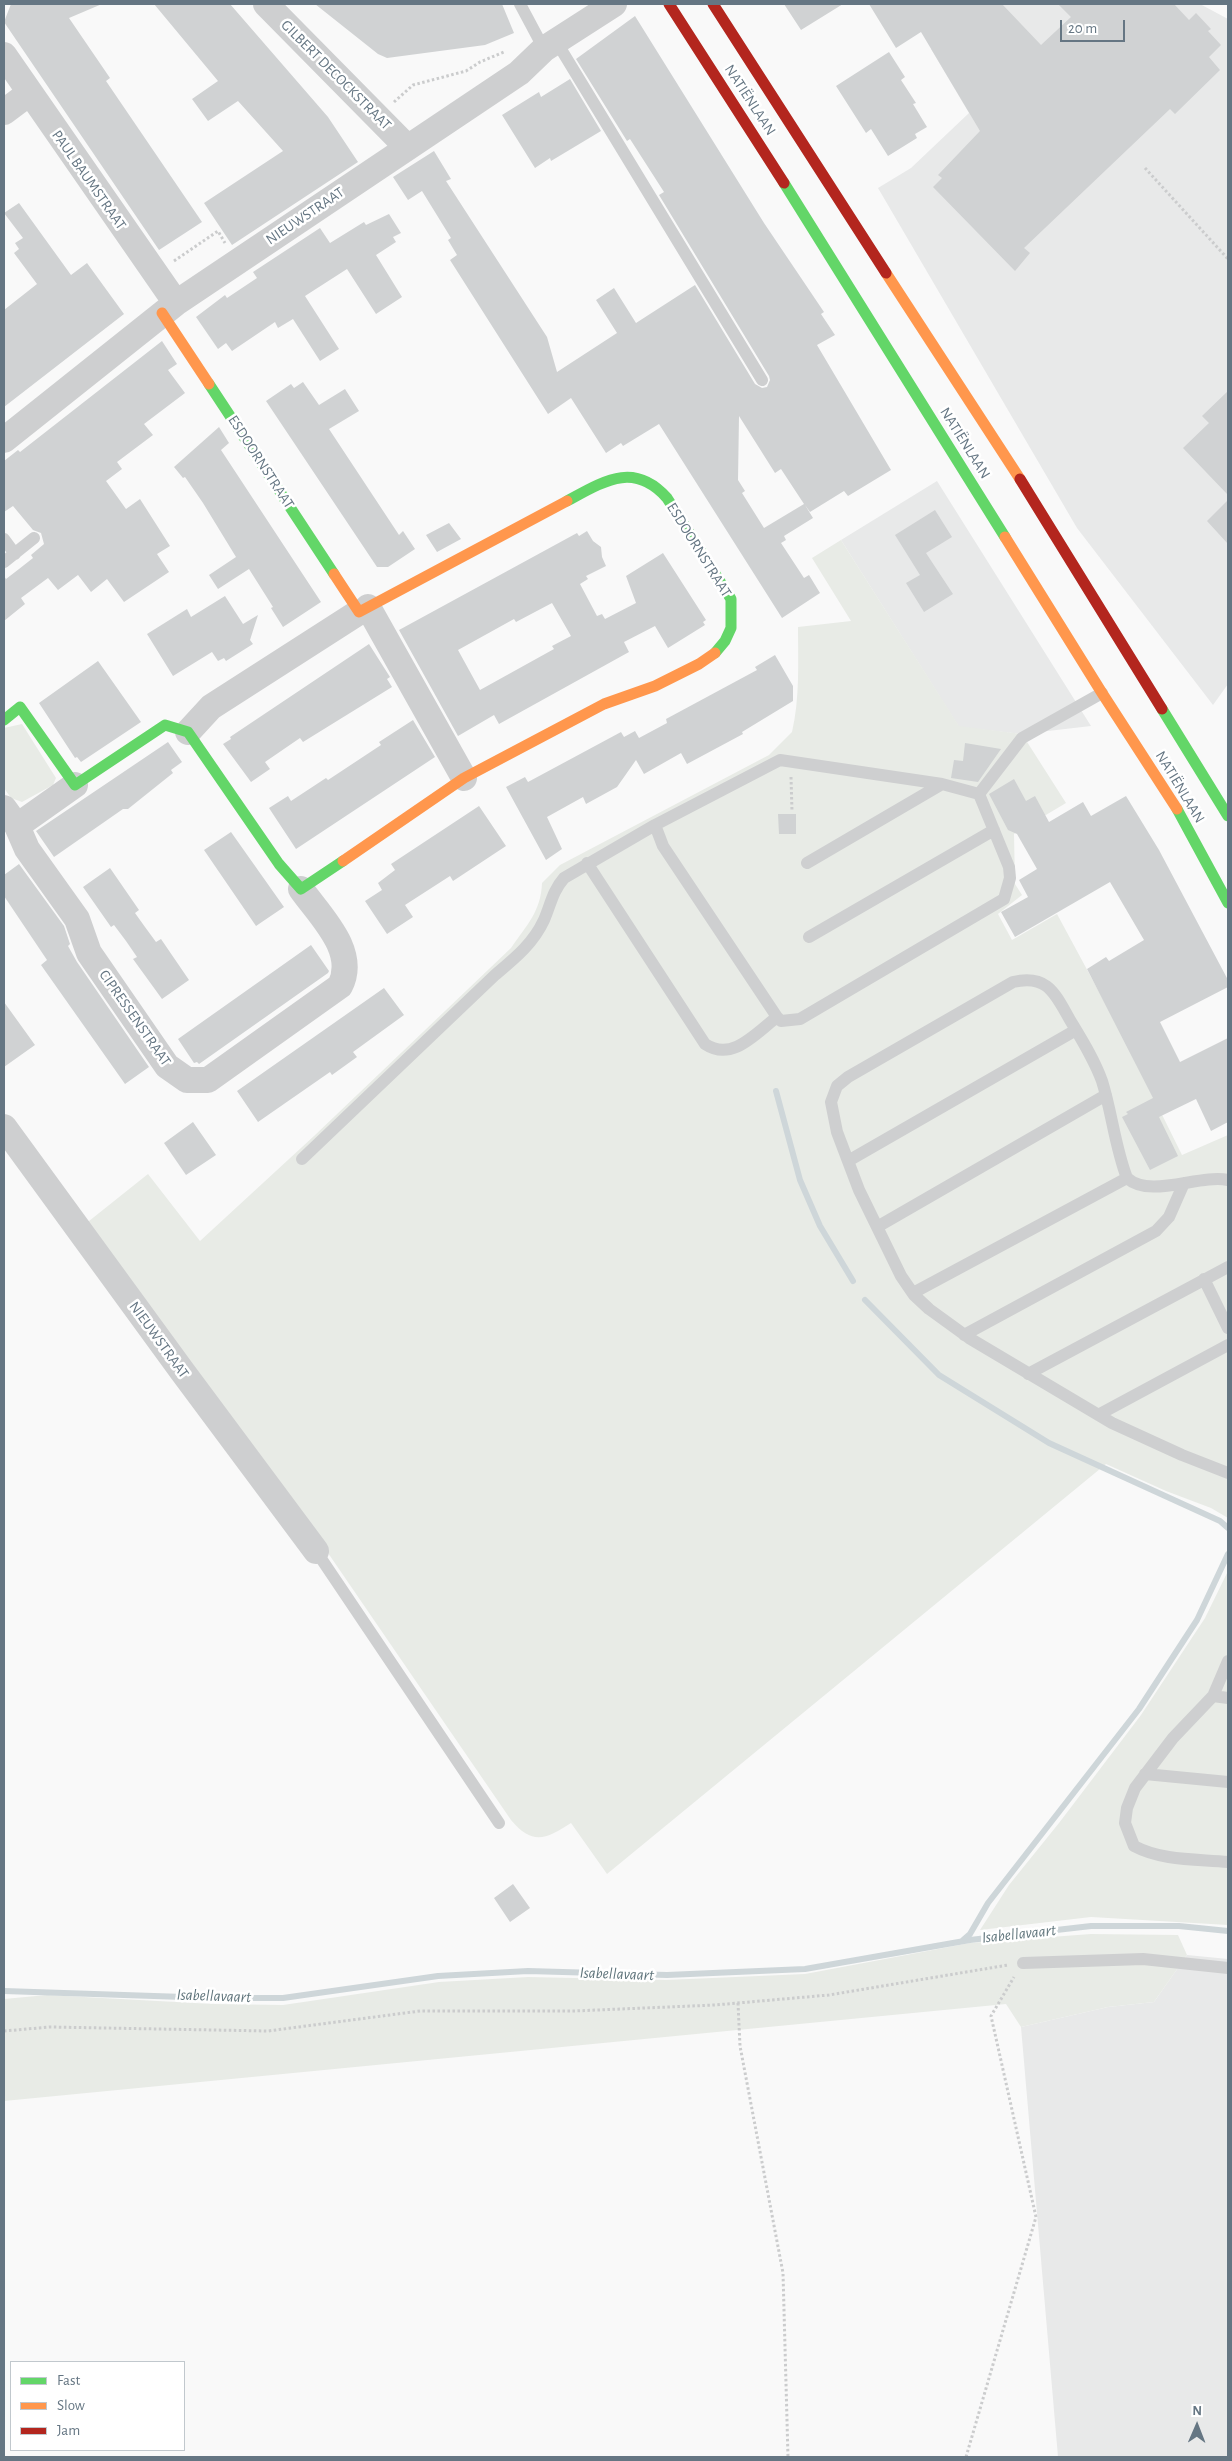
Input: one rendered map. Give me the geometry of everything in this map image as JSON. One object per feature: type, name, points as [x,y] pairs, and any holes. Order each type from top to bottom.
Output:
[{"type":"main road","name":"NATIËNLAAN","points":[[670,4],[805,215],[1102,693],[1183,817],[1228,903]]},
{"type":"main road","name":"NATIËNLAAN","points":[[713,4],[1050,526],[1228,816]]},
{"type":"main road","name":"ESDOORNSTRAAT","points":[[169,308],[364,609],[599,483],[622,477],[632,477],[649,482],[667,498],[731,599],[732,628],[716,652],[699,664],[655,686],[604,704],[464,778],[301,888]]},
{"type":"main road","points":[[4,720],[20,707],[75,785]]},
{"type":"main road","name":"CIPRESSENSTRAAT","points":[[75,785],[165,725],[188,732],[279,864],[301,888]]},
{"type":"street","name":"GILBERT DECOCKSTRAAT","points":[[266,4],[407,147]]},
{"type":"street","name":"NIEUWSTRAAT","points":[[4,440],[169,308],[407,147],[519,74],[550,45],[614,4]]},
{"type":"street","name":"PAUL BAUMSTRAAT","points":[[4,55],[28,94],[155,274],[169,308]]},
{"type":"street","points":[[4,112],[28,94]]},
{"type":"street","name":"ESDOORNSTRAAT","points":[[188,732],[211,707],[364,609],[464,778]]},
{"type":"street","name":"CIPRESSENSTRAAT","points":[[75,785],[10,817],[27,849],[77,919],[89,953],[167,1066],[187,1080],[208,1080],[340,986],[346,975],[346,962],[342,947],[301,888]]},
{"type":"street","name":"NIEUWSTRAAT","points":[[4,1127],[316,1551]]},
{"type":"lane","points":[[520,4],[550,45],[762,380]]},
{"type":"lane","points":[[4,562],[34,538]]},
{"type":"lane","points":[[4,539],[15,554]]},
{"type":"lane","points":[[980,794],[1022,738],[1102,693]]},
{"type":"lane","points":[[302,1159],[495,975],[524,950],[544,921],[554,890],[564,878],[587,863],[780,760],[942,784],[980,794]]},
{"type":"lane","points":[[807,862],[942,784]]},
{"type":"lane","points":[[656,826],[663,846],[781,1021],[800,1019],[1004,899],[1008,892],[1009,867],[980,794]]},
{"type":"lane","points":[[810,937],[994,830]]},
{"type":"lane","points":[[587,863],[705,1044],[713,1050],[726,1052],[777,1017]]},
{"type":"lane","points":[[1228,1180],[1215,1177],[1184,1183],[1151,1186],[1132,1182],[1127,1178],[1106,1095],[1094,1062],[1049,987],[1040,982],[1025,979],[1013,982],[848,1077],[837,1086],[831,1102],[837,1132],[859,1190],[912,1293],[929,1310],[964,1335],[1098,1415],[1182,1455],[1228,1473]]},
{"type":"lane","points":[[848,1161],[1076,1030]]},
{"type":"lane","points":[[877,1227],[1106,1095]]},
{"type":"lane","points":[[912,1293],[1127,1178]]},
{"type":"lane","points":[[964,1335],[1156,1232],[1169,1217],[1184,1183]]},
{"type":"lane","points":[[1028,1374],[1228,1266]]},
{"type":"lane","points":[[1204,1280],[1228,1328]]},
{"type":"lane","points":[[1098,1415],[1228,1345]]},
{"type":"lane","points":[[316,1551],[498,1823]]},
{"type":"lane","points":[[1228,1661],[1213,1696],[1173,1738],[1135,1788],[1127,1808],[1125,1823],[1134,1846],[1161,1856],[1228,1862]]},
{"type":"lane","points":[[1213,1696],[1228,1698]]},
{"type":"lane","points":[[1145,1774],[1228,1782]]},
{"type":"lane","points":[[1023,1963],[1143,1959],[1228,1968]]},
{"type":"path","points":[[381,120],[392,105],[412,85],[466,72],[480,62],[504,52],[519,74]]},
{"type":"path","points":[[1145,168],[1228,259]]},
{"type":"path","points":[[155,274],[218,232],[238,261]]},
{"type":"path","points":[[790,761],[792,811]]},
{"type":"path","points":[[4,2031],[50,2027],[268,2031],[420,2011],[574,2011],[738,2003],[829,1994],[1023,1963]]},
{"type":"path","points":[[966,2457],[1036,2217],[991,2016],[1023,1963]]},
{"type":"path","points":[[738,2003],[740,2046],[783,2273],[788,2457]]},
{"type":"shaded area","points":[[960,4],[1200,4],[1228,19],[1228,684],[1213,705],[1077,528],[878,188],[911,168],[969,113],[931,49],[948,38],[939,24]]},
{"type":"shaded area","points":[[937,481],[1091,726],[1022,734],[959,727],[841,540]]},
{"type":"shaded area","points":[[841,540],[959,726],[1022,734],[1066,803],[1014,834],[1015,884],[1022,895],[998,914],[1012,940],[1057,914],[1125,1040],[1182,1155],[1228,1135],[1228,1518],[1211,1508],[1166,1491],[1106,1464],[607,1874],[571,1823],[547,1836],[533,1837],[526,1834],[511,1820],[328,1553],[84,1225],[148,1174],[200,1241],[314,1136],[511,948],[528,925],[536,910],[542,883],[560,865],[769,755],[792,732],[795,719],[798,627],[851,621],[812,558]]},
{"type":"shaded area","points":[[22,724],[56,778],[53,785],[22,802],[11,798],[4,788],[4,728]]},
{"type":"shaded area","points":[[1228,1571],[1228,1925],[1091,1917],[980,1930],[1009,1885],[1141,1715],[1205,1618]]},
{"type":"shaded area","points":[[1091,1934],[1178,1935],[1187,1955],[1154,2002],[1108,2007],[1021,2027],[1006,2004],[4,2101],[4,1999],[47,1995],[213,2004],[283,2005],[439,1982],[528,1977],[666,1980],[805,1974],[970,1943]]},
{"type":"shaded area","points":[[1187,1955],[1228,1959],[1228,2457],[1058,2457],[1021,2027],[1108,2007],[1154,2002]]},
{"type":"building","points":[[11,4],[102,4],[69,18],[110,78],[106,81],[202,222],[159,250],[4,22]]},
{"type":"building","points":[[154,4],[230,4],[328,117],[358,162],[232,245],[204,203],[283,151],[238,101],[208,121],[192,99],[218,81]]},
{"type":"building","points":[[315,4],[502,4],[514,33],[485,45],[387,58],[378,54]]},
{"type":"building","points":[[784,4],[843,4],[801,30]]},
{"type":"building","points":[[869,4],[1002,4],[1041,45],[1071,17],[1058,4],[1174,4],[1189,20],[1196,13],[1211,29],[1208,31],[1221,45],[1209,57],[1220,70],[1175,114],[1170,109],[1024,248],[1030,253],[1015,271],[933,187],[942,178],[938,175],[980,131],[921,32],[896,48]]},
{"type":"building","points":[[635,16],[764,223],[824,312],[821,314],[835,335],[817,345],[891,470],[848,496],[844,491],[810,512],[805,505],[813,518],[784,536],[786,540],[781,543],[804,578],[809,575],[820,593],[782,618],[659,424],[623,446],[621,443],[606,453],[571,398],[548,414],[450,260],[457,255],[448,240],[451,238],[422,191],[408,200],[393,177],[434,151],[451,179],[446,181],[547,337],[557,372],[617,333],[596,300],[614,288],[636,323],[695,285],[755,384],[762,388],[767,387],[770,380],[769,376],[659,195],[664,192],[630,139],[627,141],[576,59]],"holes":[[[739,416],[775,473],[781,469],[804,504],[764,528],[742,493],[745,491],[738,480]]]},
{"type":"building","points":[[889,52],[905,77],[901,80],[916,103],[913,104],[927,127],[915,134],[917,138],[888,156],[871,129],[866,133],[836,86]]},
{"type":"building","points":[[570,79],[601,131],[551,161],[550,158],[535,168],[502,115],[539,92],[541,97]]},
{"type":"building","points":[[19,203],[71,275],[87,263],[124,314],[4,407],[4,310],[37,284],[14,253],[19,249],[15,243],[23,238],[4,213]]},
{"type":"building","points":[[389,214],[401,233],[393,237],[396,242],[376,255],[402,297],[376,314],[347,269],[305,296],[339,349],[320,361],[293,319],[278,328],[275,322],[232,351],[226,343],[218,349],[196,317],[225,295],[227,298],[257,278],[253,272],[320,228],[330,243],[364,222],[366,225]]},
{"type":"building","points":[[162,341],[177,364],[168,370],[185,393],[144,424],[153,435],[117,462],[122,469],[106,481],[126,509],[140,499],[170,546],[157,554],[169,572],[124,602],[107,579],[91,592],[78,575],[58,590],[48,578],[21,598],[25,604],[4,621],[4,576],[6,579],[33,558],[31,555],[44,544],[41,533],[33,530],[13,506],[4,512],[4,461],[18,450],[20,452]]},
{"type":"building","points":[[303,382],[319,405],[345,389],[359,411],[329,429],[399,535],[403,531],[415,549],[388,567],[377,567],[266,401],[291,384],[294,388]]},
{"type":"building","points":[[1228,391],[1228,495],[1183,448],[1209,423],[1202,416]]},
{"type":"building","points":[[219,427],[229,443],[221,450],[321,602],[283,627],[249,569],[218,589],[209,575],[236,557],[203,503],[185,477],[183,478],[174,467]]},
{"type":"building","points":[[1228,500],[1228,544],[1207,521]]},
{"type":"building","points":[[935,510],[952,537],[926,553],[953,594],[924,612],[906,583],[920,575],[895,535]]},
{"type":"building","points":[[449,523],[461,539],[437,552],[426,535]]},
{"type":"building","points":[[587,531],[593,541],[601,547],[602,557],[606,566],[586,576],[588,579],[580,584],[597,616],[602,614],[605,619],[636,603],[626,576],[663,553],[706,620],[703,622],[705,625],[668,648],[655,626],[624,642],[629,652],[499,724],[494,715],[458,736],[399,630],[577,533],[579,536]],"holes":[[[552,603],[571,636],[552,646],[554,649],[480,690],[458,650],[514,619],[516,622]]]},
{"type":"building","points":[[225,596],[243,624],[258,615],[250,640],[253,644],[226,661],[224,658],[218,661],[212,652],[173,676],[147,634],[187,609],[191,617]]},
{"type":"building","points":[[369,644],[390,677],[387,679],[392,687],[303,742],[300,738],[265,762],[270,769],[251,782],[223,744],[231,739],[230,737]]},
{"type":"building","points":[[775,655],[793,686],[793,701],[742,732],[743,734],[687,764],[681,753],[644,774],[636,760],[617,787],[586,804],[583,797],[547,817],[562,849],[546,860],[506,787],[525,777],[528,782],[621,732],[624,737],[635,731],[639,738],[667,723],[666,719],[757,670],[755,667]]},
{"type":"building","points":[[98,661],[141,722],[81,762],[77,757],[75,758],[39,703]]},
{"type":"building","points":[[413,720],[435,757],[296,849],[269,808],[288,796],[291,801],[326,778],[328,780],[381,745],[379,742]]},
{"type":"building","points":[[168,742],[182,762],[171,770],[173,773],[128,809],[123,809],[54,857],[36,831]]},
{"type":"building","points":[[965,743],[1001,749],[978,782],[951,778],[954,760],[963,761]]},
{"type":"building","points":[[1014,779],[1026,801],[1035,796],[1049,822],[1083,802],[1091,816],[1126,796],[1159,850],[1228,980],[1228,987],[1160,1022],[1180,1062],[1228,1038],[1228,1122],[1211,1131],[1196,1099],[1159,1117],[1178,1156],[1150,1170],[1122,1117],[1128,1114],[1126,1112],[1153,1098],[1087,969],[1106,957],[1109,961],[1144,940],[1110,882],[1015,937],[1001,912],[1028,897],[1019,880],[1037,869],[1017,834],[1008,830],[989,794]]},
{"type":"building","points":[[479,806],[506,846],[453,881],[450,876],[405,905],[413,917],[387,934],[365,901],[382,890],[378,883],[395,870],[391,864]]},
{"type":"building","points":[[778,814],[796,814],[796,834],[779,834]]},
{"type":"building","points":[[231,832],[284,907],[256,926],[204,850]]},
{"type":"building","points":[[19,864],[64,926],[70,944],[68,946],[77,962],[149,1067],[125,1084],[41,965],[47,960],[4,896],[4,875]]},
{"type":"building","points":[[110,868],[139,910],[135,913],[156,942],[161,939],[189,980],[162,999],[133,959],[137,957],[126,941],[114,925],[111,927],[83,887]]},
{"type":"building","points":[[311,945],[329,971],[328,973],[199,1064],[197,1062],[194,1063],[178,1039]]},
{"type":"building","points":[[384,988],[404,1015],[353,1052],[357,1057],[332,1075],[330,1072],[258,1122],[237,1091]]},
{"type":"building","points":[[4,1002],[35,1045],[4,1067]]},
{"type":"building","points":[[193,1122],[216,1155],[186,1175],[164,1143]]},
{"type":"building","points":[[513,1884],[530,1908],[510,1922],[494,1898]]},
{"type":"waterway","points":[[776,1091],[800,1180],[820,1226],[853,1281]]},
{"type":"waterway","points":[[865,1300],[939,1375],[1049,1443],[1220,1521],[1228,1528]]},
{"type":"waterway","points":[[962,1941],[970,1934],[988,1903],[1139,1709],[1197,1620],[1228,1554]]},
{"type":"waterway","name":"Isabellavaart","points":[[4,1991],[214,1998],[283,1998],[438,1976],[528,1971],[667,1975],[805,1969],[970,1940],[1091,1926],[1179,1926],[1228,1931]]},
{"type":"traffic: fast","points":[[784,183],[1005,537]]},
{"type":"traffic: fast","points":[[209,384],[334,574]]},
{"type":"traffic: fast","points":[[567,501],[606,482],[618,478],[631,477],[643,480],[655,487],[667,498],[731,599],[731,628],[725,641],[715,653]]},
{"type":"traffic: fast","points":[[4,720],[20,707],[75,785],[165,725],[188,732],[279,864],[301,889],[343,861]]},
{"type":"traffic: fast","points":[[1162,709],[1228,816]]},
{"type":"traffic: fast","points":[[1177,809],[1228,903]]},
{"type":"traffic: slow","points":[[886,273],[1020,479]]},
{"type":"traffic: slow","points":[[162,313],[209,384]]},
{"type":"traffic: slow","points":[[334,574],[359,612],[567,501]]},
{"type":"traffic: slow","points":[[1005,537],[1177,809]]},
{"type":"traffic: slow","points":[[343,861],[464,778],[604,704],[655,686],[699,664],[715,653]]},
{"type":"traffic: jam","points":[[669,4],[784,183]]},
{"type":"traffic: jam","points":[[713,4],[886,273]]},
{"type":"traffic: jam","points":[[1020,479],[1162,709]]}]
